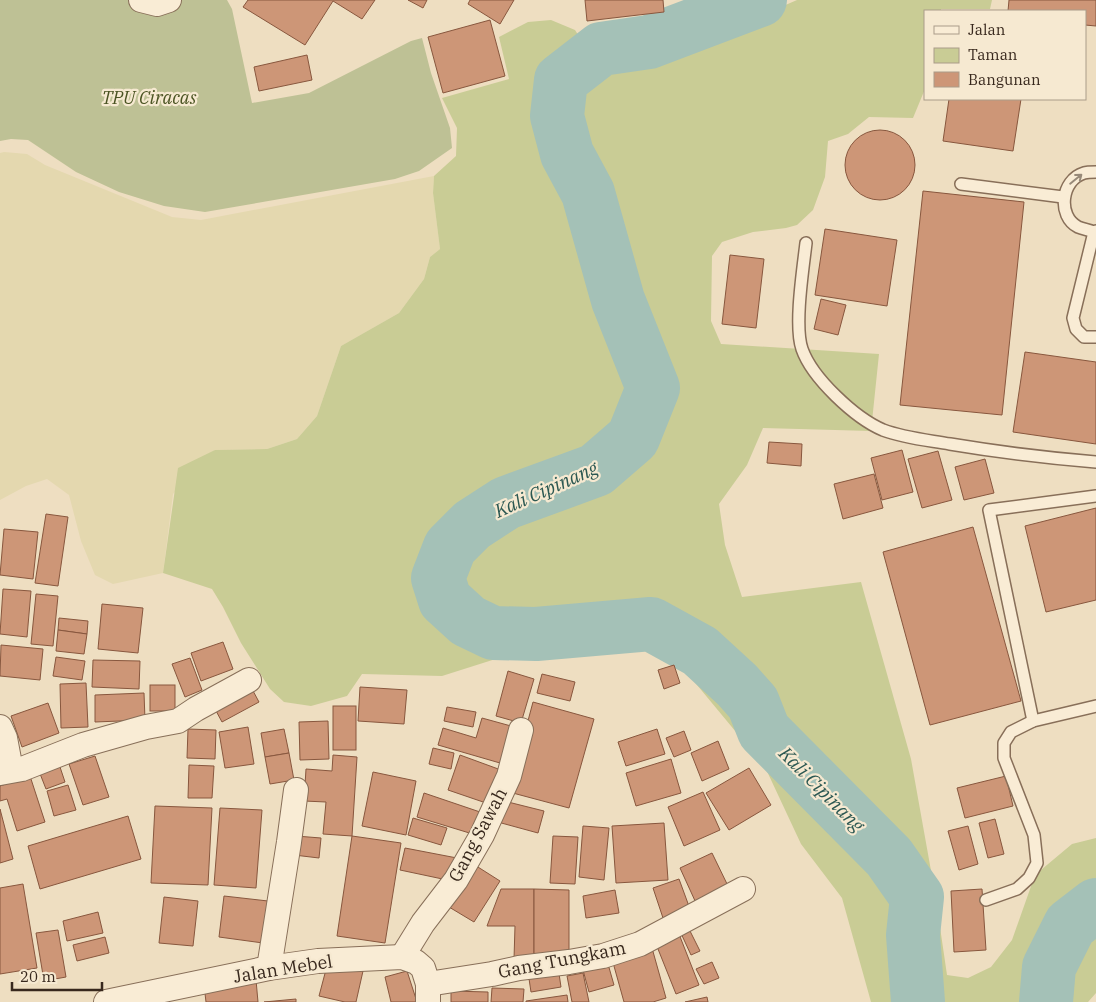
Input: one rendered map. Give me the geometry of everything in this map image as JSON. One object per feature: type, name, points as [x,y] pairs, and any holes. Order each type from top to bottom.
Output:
[{"type":"street","points":[[0,727],[5,738],[6,772],[22,769],[83,745],[146,726],[178,721],[249,680]]},
{"type":"street","name":"Gang Sawah","points":[[402,957],[423,923],[456,880],[482,835],[509,776],[521,730]]},
{"type":"street","points":[[269,968],[296,790]]},
{"type":"street","name":"Gang Tungkam","points":[[428,993],[519,968],[603,956],[640,944],[743,889]]},
{"type":"street","points":[[402,957],[416,962],[423,968],[428,993]]},
{"type":"street","name":"Jalan Mebel","points":[[106,1002],[192,993],[269,968],[318,960],[402,957]]},
{"type":"lane","points":[[1096,172],[1084,173],[1070,182],[1064,197],[1066,214],[1077,227],[1095,231],[1073,318],[1076,328],[1084,337],[1096,337]]},
{"type":"lane","points":[[961,184],[1064,197]]},
{"type":"lane","points":[[806,243],[798,329],[801,348],[811,367],[825,385],[868,422],[883,430],[903,436],[1015,455],[1096,462]]},
{"type":"lane","points":[[1033,722],[989,510],[1096,496]]},
{"type":"lane","points":[[986,900],[1017,889],[1029,878],[1037,863],[1034,835],[1004,758],[1004,742],[1011,732],[1033,722],[1096,706]]},
{"type":"shaded area","points":[[0,153],[27,154],[45,165],[172,217],[201,220],[434,176],[433,193],[440,249],[430,257],[424,279],[399,313],[341,346],[317,416],[297,439],[267,449],[215,450],[173,494],[163,573],[113,584],[95,575],[81,541],[69,495],[47,479],[26,486],[0,500]]},
{"type":"green space","name":"TPU Ciracas","points":[[0,0],[227,0],[232,9],[252,103],[309,93],[411,41],[422,38],[431,73],[450,128],[452,148],[419,171],[395,179],[205,212],[164,206],[119,192],[76,172],[28,140],[11,139],[0,141]]},
{"type":"green space","points":[[797,0],[992,0],[990,9],[924,10],[924,91],[913,118],[869,117],[848,134],[828,141],[825,177],[813,210],[797,225],[753,232],[722,242],[712,256],[711,321],[721,344],[879,354],[871,431],[763,428],[747,465],[719,504],[725,545],[742,597],[861,582],[911,759],[935,893],[947,975],[968,978],[991,967],[1012,940],[1035,875],[1072,844],[1096,838],[1096,993],[1088,1002],[871,1002],[842,898],[801,844],[765,767],[673,656],[627,646],[585,653],[505,656],[442,676],[362,674],[347,696],[311,706],[284,702],[270,689],[241,643],[212,589],[163,573],[178,468],[215,450],[267,449],[297,439],[317,416],[341,346],[399,313],[424,279],[430,257],[440,249],[433,193],[434,176],[456,156],[457,128],[442,98],[509,79],[499,37],[528,22],[551,20],[575,30],[582,41],[737,26]]},
{"type":"building","points":[[248,0],[375,0],[362,19],[333,1],[305,45],[243,7]]},
{"type":"building","points":[[408,0],[427,0],[423,8]]},
{"type":"building","points":[[470,0],[514,0],[500,24],[468,4]]},
{"type":"building","points":[[585,0],[663,0],[664,12],[587,21]]},
{"type":"building","points":[[1009,0],[1096,0],[1096,26],[1086,25],[1086,10],[1008,10]]},
{"type":"building","points":[[490,20],[505,76],[443,93],[428,37]]},
{"type":"building","points":[[307,55],[312,80],[259,91],[254,67]]},
{"type":"building","points":[[949,100],[1021,100],[1013,151],[943,141]]},
{"type":"building","points":[[880,130],[893,133],[905,140],[912,152],[915,165],[912,178],[905,190],[893,197],[880,200],[867,197],[855,190],[848,178],[845,165],[848,152],[855,140],[867,133]]},
{"type":"building","points":[[923,191],[1024,202],[1002,415],[900,405]]},
{"type":"building","points":[[825,229],[897,240],[887,306],[815,295]]},
{"type":"building","points":[[730,255],[764,259],[756,328],[722,324]]},
{"type":"building","points":[[821,299],[846,305],[838,335],[814,329]]},
{"type":"building","points":[[1025,352],[1096,362],[1096,444],[1013,432]]},
{"type":"building","points":[[769,442],[802,444],[801,466],[767,463]]},
{"type":"building","points":[[902,450],[913,492],[882,500],[871,458]]},
{"type":"building","points":[[938,451],[952,500],[922,508],[908,459]]},
{"type":"building","points":[[985,459],[994,493],[964,500],[955,467]]},
{"type":"building","points":[[874,474],[883,508],[843,519],[834,484]]},
{"type":"building","points":[[1096,508],[1096,600],[1046,612],[1025,526]]},
{"type":"building","points":[[46,514],[68,517],[58,586],[35,583]]},
{"type":"building","points":[[973,527],[1021,701],[930,725],[883,552]]},
{"type":"building","points":[[4,529],[38,532],[33,579],[0,575]]},
{"type":"building","points":[[3,589],[31,591],[27,637],[0,634]]},
{"type":"building","points":[[36,594],[58,596],[53,646],[31,644]]},
{"type":"building","points":[[102,604],[143,608],[138,653],[98,649]]},
{"type":"building","points":[[59,618],[88,621],[87,634],[58,630]]},
{"type":"building","points":[[58,630],[87,634],[84,654],[56,651]]},
{"type":"building","points":[[223,642],[233,669],[201,681],[191,653]]},
{"type":"building","points":[[1,645],[43,649],[40,680],[0,676]]},
{"type":"building","points":[[56,657],[85,661],[82,680],[53,676]]},
{"type":"building","points":[[190,658],[202,690],[185,697],[172,664]]},
{"type":"building","points":[[93,660],[140,661],[139,689],[92,687]]},
{"type":"building","points":[[674,665],[680,683],[664,689],[658,670]]},
{"type":"building","points":[[508,671],[534,679],[521,723],[496,716]]},
{"type":"building","points":[[542,674],[575,682],[570,701],[537,693]]},
{"type":"building","points":[[86,683],[88,727],[61,728],[60,684]]},
{"type":"building","points":[[150,685],[175,685],[175,711],[150,711]]},
{"type":"building","points":[[360,687],[407,690],[404,724],[358,721]]},
{"type":"building","points":[[252,689],[259,702],[222,722],[215,709]]},
{"type":"building","points":[[144,693],[145,720],[95,722],[95,695]]},
{"type":"building","points":[[533,702],[594,719],[569,808],[509,792]]},
{"type":"building","points":[[48,703],[59,733],[22,747],[11,716]]},
{"type":"building","points":[[333,706],[356,706],[356,750],[333,750]]},
{"type":"building","points":[[447,707],[476,712],[473,727],[444,721]]},
{"type":"building","points":[[482,718],[511,726],[500,763],[438,745],[443,728],[476,738]]},
{"type":"building","points":[[328,721],[329,759],[300,760],[299,722]]},
{"type":"building","points":[[248,727],[254,764],[225,768],[219,732]]},
{"type":"building","points":[[188,729],[216,730],[215,759],[187,758]]},
{"type":"building","points":[[284,729],[289,753],[265,757],[261,733]]},
{"type":"building","points":[[657,729],[665,754],[626,766],[618,742]]},
{"type":"building","points":[[684,731],[691,750],[674,757],[666,738]]},
{"type":"building","points":[[718,741],[729,769],[702,781],[691,753]]},
{"type":"building","points":[[433,748],[454,753],[451,769],[429,764]]},
{"type":"building","points":[[289,753],[294,780],[270,784],[265,757]]},
{"type":"building","points":[[333,755],[357,757],[352,836],[323,834],[326,802],[304,801],[306,769],[332,771]]},
{"type":"building","points":[[460,755],[501,770],[489,804],[448,790]]},
{"type":"building","points":[[95,756],[109,797],[83,805],[69,764]]},
{"type":"building","points":[[57,758],[65,782],[46,789],[37,766]]},
{"type":"building","points":[[671,759],[681,793],[636,806],[626,773]]},
{"type":"building","points":[[189,765],[214,766],[212,798],[188,798]]},
{"type":"building","points":[[749,768],[771,805],[729,830],[706,793]]},
{"type":"building","points":[[373,772],[416,781],[406,835],[362,826]]},
{"type":"building","points":[[30,776],[45,822],[17,831],[7,799],[0,801],[0,786]]},
{"type":"building","points":[[1006,776],[1013,806],[965,818],[957,788]]},
{"type":"building","points":[[68,785],[76,810],[54,816],[47,791]]},
{"type":"building","points":[[703,792],[720,830],[684,846],[668,807]]},
{"type":"building","points":[[424,793],[483,813],[476,835],[417,817]]},
{"type":"building","points":[[500,800],[544,811],[538,833],[494,821]]},
{"type":"building","points":[[155,806],[212,808],[208,885],[151,883]]},
{"type":"building","points":[[220,808],[262,810],[256,888],[214,885]]},
{"type":"building","points":[[0,809],[13,859],[0,863]]},
{"type":"building","points":[[128,816],[141,859],[40,889],[28,846]]},
{"type":"building","points":[[413,818],[447,828],[441,845],[408,835]]},
{"type":"building","points":[[995,819],[1004,854],[988,858],[979,823]]},
{"type":"building","points":[[664,823],[668,880],[616,883],[612,826]]},
{"type":"building","points":[[583,826],[609,828],[604,880],[579,877]]},
{"type":"building","points":[[968,826],[978,864],[959,870],[948,831]]},
{"type":"building","points":[[296,836],[321,838],[319,858],[294,855]]},
{"type":"building","points":[[352,836],[401,843],[385,943],[337,936]]},
{"type":"building","points":[[553,836],[578,837],[575,884],[550,883]]},
{"type":"building","points":[[405,848],[457,858],[452,881],[400,870]]},
{"type":"building","points":[[712,853],[729,888],[696,903],[680,868]]},
{"type":"building","points":[[470,862],[500,881],[474,922],[444,904]]},
{"type":"building","points":[[679,879],[690,909],[663,918],[653,888]]},
{"type":"building","points":[[23,884],[37,968],[0,974],[0,888]]},
{"type":"building","points":[[501,889],[534,889],[534,959],[514,959],[515,926],[487,926]]},
{"type":"building","points":[[534,889],[569,890],[569,959],[534,959]]},
{"type":"building","points":[[982,889],[986,950],[954,952],[951,891]]},
{"type":"building","points":[[615,890],[619,913],[586,918],[583,896]]},
{"type":"building","points":[[224,896],[268,901],[263,943],[219,937]]},
{"type":"building","points":[[164,897],[198,901],[193,946],[159,943]]},
{"type":"building","points":[[98,912],[103,933],[67,941],[63,921]]},
{"type":"building","points":[[687,925],[700,951],[691,955],[679,929]]},
{"type":"building","points":[[677,929],[699,985],[676,994],[654,939]]},
{"type":"building","points":[[58,930],[66,977],[44,981],[36,933]]},
{"type":"building","points":[[105,937],[109,953],[77,961],[73,945]]},
{"type":"building","points":[[652,948],[666,998],[653,1002],[624,1002],[612,959]]},
{"type":"building","points":[[328,962],[363,971],[356,1002],[345,1002],[319,996]]},
{"type":"building","points":[[712,962],[719,978],[704,984],[696,969]]},
{"type":"building","points":[[608,964],[614,985],[589,992],[583,970]]},
{"type":"building","points":[[558,967],[561,987],[531,992],[528,972]]},
{"type":"building","points":[[407,971],[417,1002],[391,1002],[385,977]]},
{"type":"building","points":[[583,973],[589,1002],[572,1002],[567,976]]},
{"type":"building","points":[[256,980],[258,1002],[206,1002],[204,985]]},
{"type":"building","points":[[492,988],[524,989],[523,1002],[491,1002]]},
{"type":"building","points":[[451,991],[488,992],[488,1002],[451,1002]]},
{"type":"building","points":[[567,995],[568,1002],[526,1002],[526,1001]]},
{"type":"building","points":[[707,997],[708,1002],[685,1002]]},
{"type":"building","points":[[296,999],[296,1002],[264,1002]]},
{"type":"waterway","name":"Kali Cipinang","points":[[760,0],[649,42],[601,49],[561,80],[557,116],[567,154],[588,193],[618,300],[653,388],[633,438],[596,470],[506,503],[472,525],[450,547],[438,578],[445,600],[468,621],[493,633],[536,634],[651,624],[700,651],[737,685],[753,703],[764,731],[889,857],[917,897],[913,935],[918,1002]]},
{"type":"waterway","name":"Kali Cipinang","points":[[1046,1002],[1049,967],[1070,925],[1096,905]]}]
